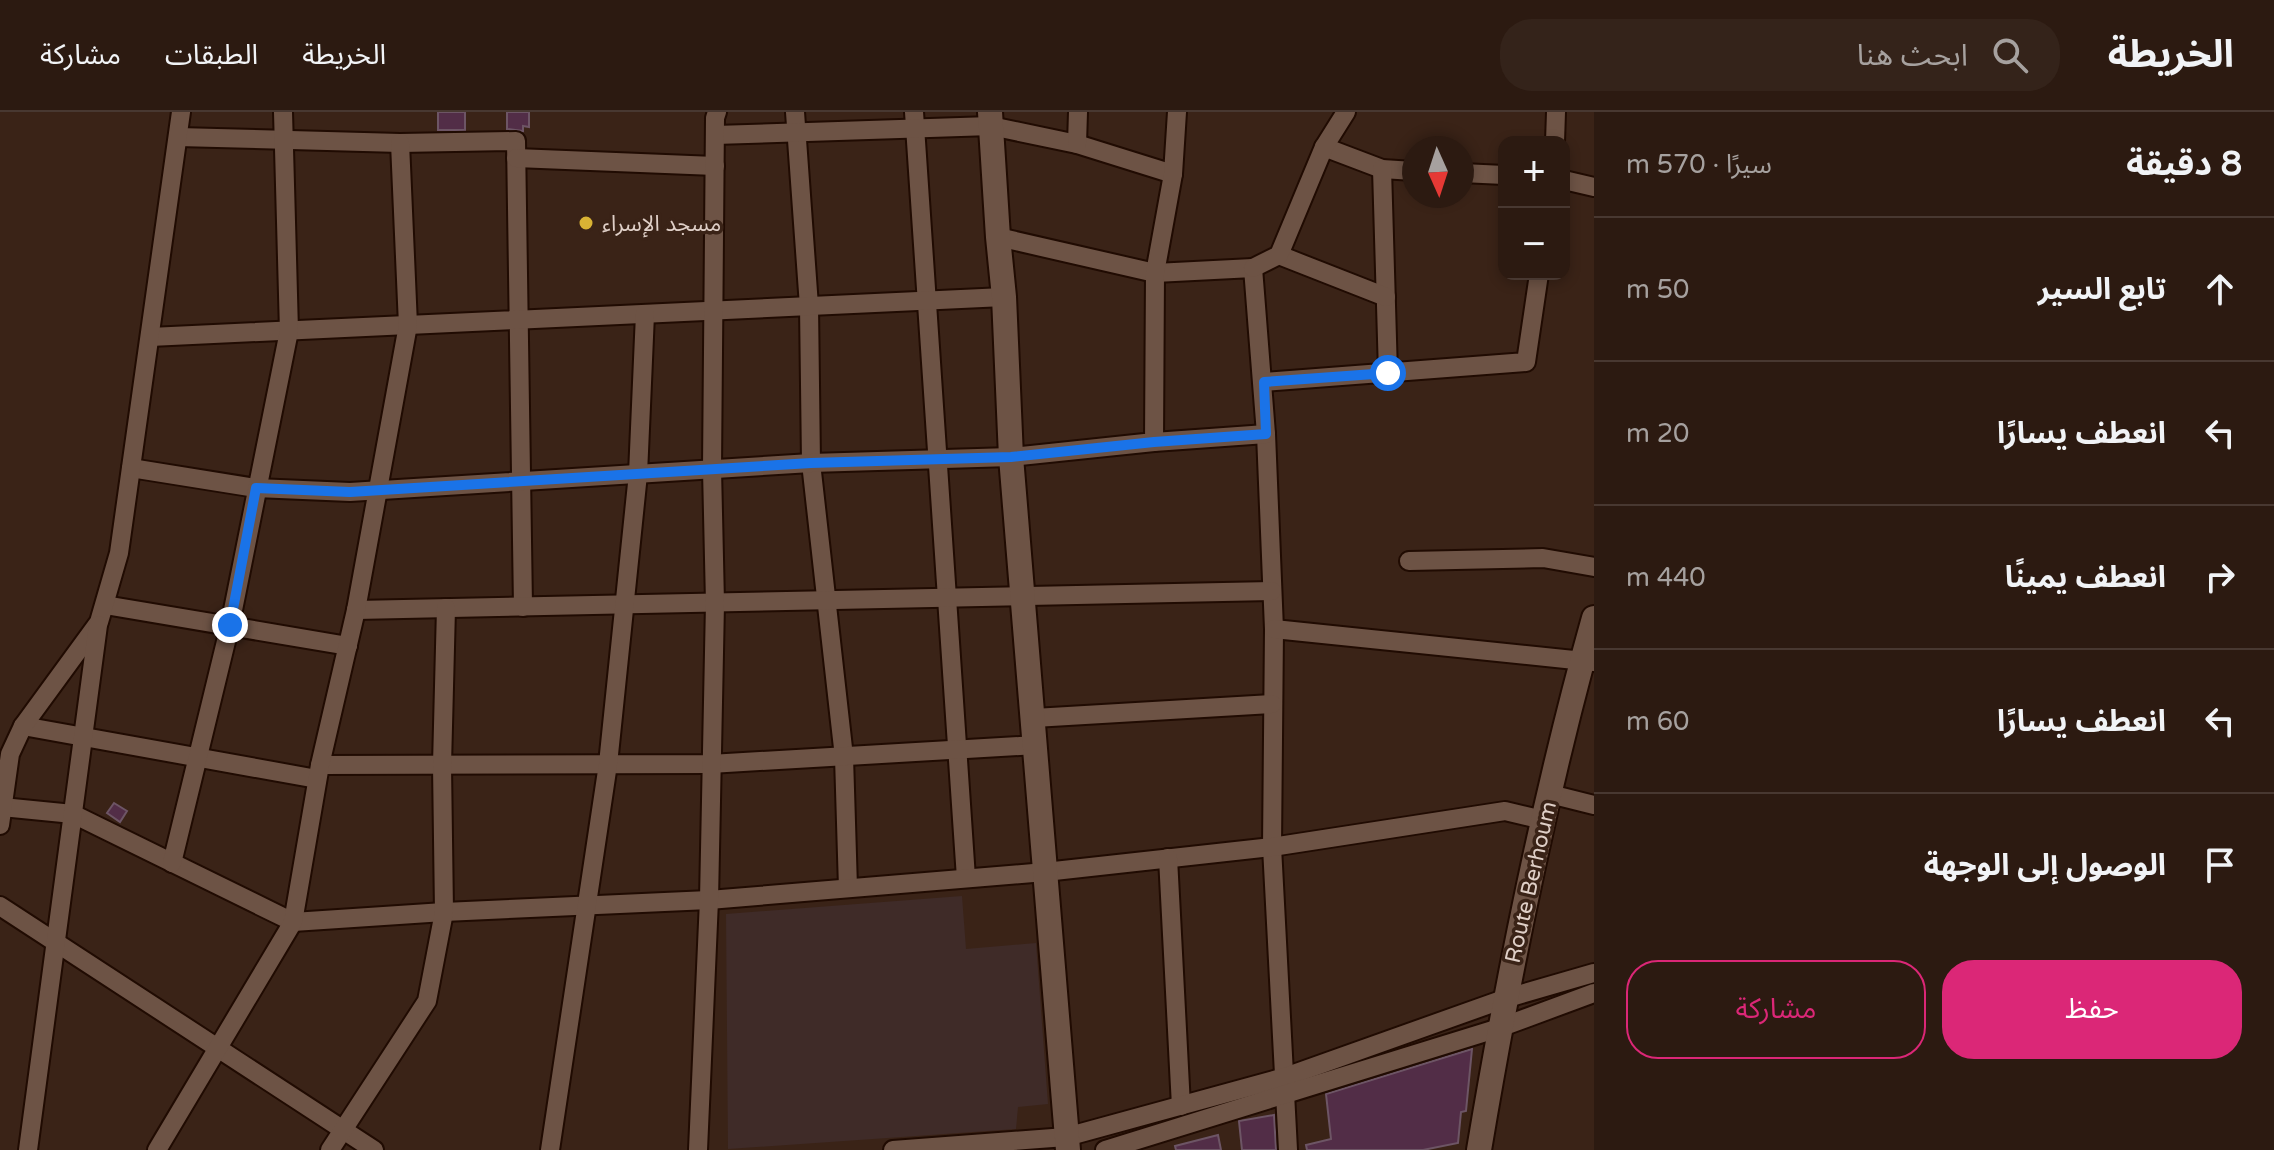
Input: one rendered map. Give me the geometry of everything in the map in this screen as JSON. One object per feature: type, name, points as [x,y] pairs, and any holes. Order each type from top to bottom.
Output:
[{"type":"street","points":[[28,1150],[102,614],[119,553],[181,112]]},
{"type":"street","points":[[172,863],[230,625],[289,331],[283,112]]},
{"type":"street","points":[[698,1150],[709,900],[715,603],[712,469],[717,112]]},
{"type":"street","points":[[795,112],[809,306],[811,463],[829,600],[844,757],[848,888]]},
{"type":"street","points":[[1077,144],[1078,112]]},
{"type":"street","points":[[1154,442],[1155,273],[1173,174],[1177,112]]},
{"type":"street","points":[[998,237],[1155,273],[1253,268],[1279,255],[1324,147],[1346,112]]},
{"type":"street","points":[[1555,136],[1556,112]]},
{"type":"street","points":[[715,135],[796,133],[914,120],[991,119],[1173,174]]},
{"type":"street","points":[[991,119],[1004,297],[1011,457],[1067,1144]]},
{"type":"street","points":[[914,120],[966,878]]},
{"type":"street","points":[[178,137],[400,143],[516,141],[523,607]]},
{"type":"street","points":[[157,1150],[293,922],[318,772],[380,491],[408,325],[400,143]]},
{"type":"street","points":[[1324,147],[1382,169],[1402,170]]},
{"type":"street","points":[[516,158],[715,166]]},
{"type":"street","points":[[1382,169],[1388,373]]},
{"type":"street","points":[[1474,174],[1498,175]]},
{"type":"street","points":[[1570,181],[1594,187]]},
{"type":"street","points":[[1279,255],[1386,297]]},
{"type":"street","points":[[1253,268],[1264,382],[1274,629],[1272,847],[1288,1150]]},
{"type":"street","points":[[1264,382],[1526,362],[1538,280]]},
{"type":"street","points":[[150,337],[1004,297]]},
{"type":"street","points":[[550,1150],[608,764],[638,474],[645,314]]},
{"type":"street","points":[[131,468],[256,488],[350,492],[811,463],[1011,457],[1266,434]]},
{"type":"street","points":[[1409,561],[1543,558],[1594,567]]},
{"type":"street","points":[[356,610],[1272,591]]},
{"type":"street","points":[[330,1150],[427,1001],[444,912],[442,765],[446,608]]},
{"type":"street","points":[[102,614],[230,625],[348,646]]},
{"type":"street","points":[[102,614],[23,726],[10,754],[1,816],[73,814],[293,922],[709,900],[1045,872],[1272,847],[1505,811],[1543,820]]},
{"type":"street","name":"Route Berhoum","points":[[1479,1150],[1504,999],[1543,820],[1588,661],[1594,618]]},
{"type":"street","points":[[1274,629],[1588,661]]},
{"type":"street","points":[[1034,718],[1272,704]]},
{"type":"street","points":[[23,726],[198,758],[318,772],[442,765],[710,764],[1036,745]]},
{"type":"street","points":[[1550,794],[1594,805]]},
{"type":"street","points":[[1168,858],[1181,1106]]},
{"type":"street","points":[[0,906],[374,1150]]},
{"type":"street","points":[[1105,1150],[1286,1086],[1504,999],[1594,973]]},
{"type":"street","points":[[893,1150],[1067,1144],[1181,1106],[1286,1086],[1499,1028],[1594,993]]},
{"type":"shaded area","points":[[962,896],[966,949],[1036,943],[1048,1104],[1018,1107],[1016,1129],[728,1149],[726,914]]},
{"type":"building","points":[[438,112],[465,112],[465,130],[438,130]]},
{"type":"building","points":[[507,112],[529,112],[529,127],[523,126],[523,131],[507,129]]},
{"type":"building","points":[[114,803],[127,811],[120,822],[107,813]]},
{"type":"building","points":[[1472,1049],[1466,1111],[1461,1112],[1458,1143],[1423,1150],[1307,1150],[1306,1145],[1331,1139],[1326,1094]]},
{"type":"building","points":[[1274,1115],[1276,1150],[1242,1150],[1239,1121]]},
{"type":"building","points":[[1218,1135],[1221,1150],[1176,1150],[1175,1146]]},
{"type":"place","name":"مسجد الإسراء","points":[[586,223]]},
{"type":"route","points":[[230,625],[256,488],[350,492],[811,463],[1011,457],[1266,434],[1264,382],[1388,373]]}]
